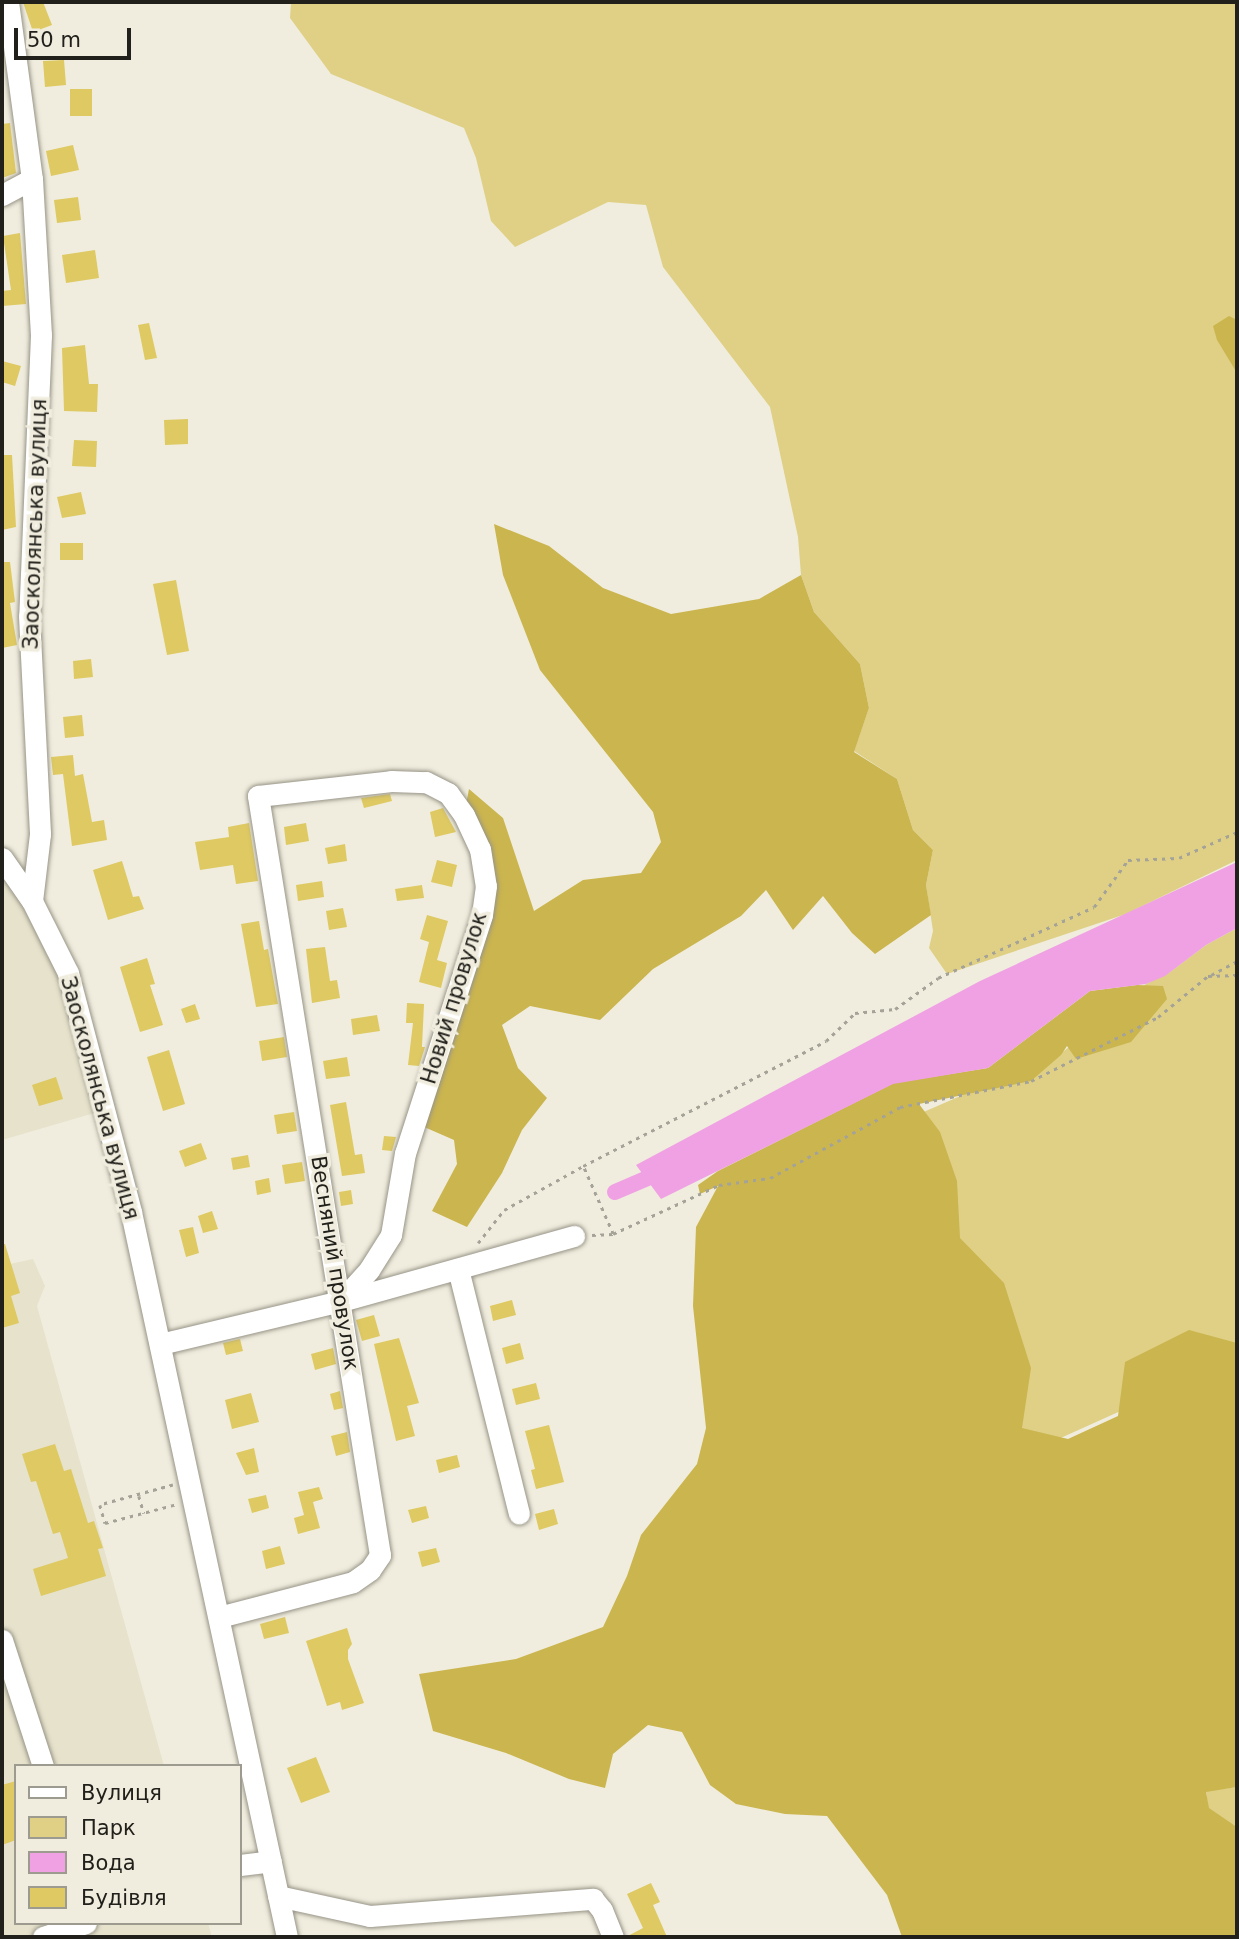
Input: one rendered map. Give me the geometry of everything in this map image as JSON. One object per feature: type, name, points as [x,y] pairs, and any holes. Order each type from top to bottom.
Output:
[{"type":"street","name":"Заосколянська вулиця","points":[[8,2],[32,179],[41,335],[29,616],[40,834],[32,901],[68,974],[131,1212],[287,1937]]},
{"type":"street","points":[[2,195],[32,179]]},
{"type":"street","name":"Новий провулок","points":[[258,796],[391,781],[426,782],[448,793],[464,816],[480,849],[486,886],[481,915],[405,1153],[391,1235],[369,1270],[341,1301]]},
{"type":"street","name":"Весняний провулок","points":[[219,1617],[354,1582],[370,1570],[380,1555],[258,796]]},
{"type":"street","points":[[2,858],[32,901]]},
{"type":"street","points":[[160,1344],[341,1301],[575,1236]]},
{"type":"street","points":[[458,1269],[519,1514]]},
{"type":"street","points":[[2,1640],[42,1764]]},
{"type":"street","points":[[242,1865],[271,1861]]},
{"type":"street","points":[[278,1896],[370,1916],[593,1899],[603,1910],[613,1937]]},
{"type":"street","points":[[43,1937],[80,1925]]},
{"type":"path","points":[[458,1269],[504,1210],[583,1166],[826,1041],[855,1013],[895,1009],[937,978],[1094,907],[1128,860],[1179,858],[1237,832]]},
{"type":"path","points":[[575,1236],[613,1234],[719,1185],[770,1178],[900,1107],[1031,1081],[1158,1017],[1208,976],[1237,961]]},
{"type":"path","points":[[1208,976],[1237,975]]},
{"type":"path","points":[[583,1166],[613,1234]]},
{"type":"path","points":[[191,1490],[144,1513],[106,1523],[100,1505],[138,1494],[191,1490]]},
{"type":"path","points":[[138,1494],[144,1513]]},
{"type":"shaded area","points":[[1229,316],[1237,320],[1237,373],[1217,340],[1213,326]]},
{"type":"shaded area","points":[[494,524],[549,546],[603,588],[671,614],[759,599],[801,575],[814,612],[860,664],[869,708],[854,752],[897,779],[913,830],[933,850],[926,885],[931,915],[875,954],[852,933],[823,896],[793,930],[766,890],[741,916],[653,969],[600,1020],[530,1006],[502,1025],[518,1068],[547,1098],[522,1130],[502,1173],[467,1227],[432,1211],[457,1164],[454,1140],[415,1123],[482,915],[464,815],[469,789],[503,818],[534,911],[583,880],[641,873],[661,842],[653,812],[540,670],[503,575]]},
{"type":"shaded area","points":[[2,860],[54,956],[101,1111],[2,1140]]},
{"type":"shaded area","points":[[1137,985],[1163,986],[1167,999],[1131,1042],[1076,1059],[1067,1046],[1061,1055],[1031,1081],[919,1104],[940,1132],[957,1181],[960,1238],[1004,1283],[1031,1368],[1022,1428],[1068,1439],[1118,1416],[1125,1362],[1189,1330],[1237,1343],[1237,1787],[1206,1792],[1209,1808],[1237,1827],[1237,1937],[902,1937],[887,1895],[827,1816],[785,1814],[736,1804],[710,1785],[682,1732],[648,1725],[613,1754],[605,1788],[569,1779],[506,1753],[433,1731],[419,1674],[516,1659],[603,1627],[627,1576],[641,1535],[697,1464],[706,1428],[693,1306],[696,1227],[718,1186],[700,1194],[698,1185],[718,1171],[894,1083],[988,1068],[1090,991]]},
{"type":"shaded area","points":[[2,1257],[5,1265],[33,1259],[45,1286],[37,1306],[163,1764],[14,1764],[14,1925],[209,1925],[212,1937],[2,1937]]},
{"type":"green space","points":[[291,2],[1237,2],[1237,860],[1126,914],[947,974],[929,948],[933,931],[926,885],[933,850],[913,830],[897,779],[854,751],[869,708],[860,664],[814,612],[801,575],[798,537],[770,407],[663,267],[646,205],[608,202],[515,247],[491,221],[476,158],[464,128],[331,74],[290,18]]},
{"type":"green space","points":[[1237,928],[1237,1350],[1125,1409],[1054,1441],[1015,1433],[941,1256],[912,1117],[1064,1051],[1146,984],[1170,972],[1206,945]]},
{"type":"green space","points":[[1237,1787],[1237,1827],[1208,1808],[1206,1791]]},
{"type":"water","points":[[1237,862],[1237,928],[1206,945],[1165,976],[1146,984],[1090,991],[988,1068],[893,1084],[661,1199],[636,1165],[980,981]]},
{"type":"building","points":[[23,2],[43,2],[52,25],[33,32]]},
{"type":"building","points":[[64,60],[66,85],[45,87],[43,61]]},
{"type":"building","points":[[70,89],[92,89],[92,116],[70,116]]},
{"type":"building","points":[[10,123],[16,173],[2,178],[2,124]]},
{"type":"building","points":[[73,145],[79,170],[51,176],[46,151]]},
{"type":"building","points":[[78,197],[81,220],[57,223],[54,200]]},
{"type":"building","points":[[20,233],[26,304],[2,306],[2,291],[11,290],[3,236]]},
{"type":"building","points":[[95,250],[99,278],[66,283],[62,255]]},
{"type":"building","points":[[149,323],[157,358],[145,360],[138,325]]},
{"type":"building","points":[[85,345],[89,384],[98,384],[97,412],[64,411],[62,348]]},
{"type":"building","points":[[2,361],[21,366],[15,386],[2,382]]},
{"type":"building","points":[[188,419],[188,444],[165,445],[164,420]]},
{"type":"building","points":[[74,440],[97,441],[96,467],[72,466]]},
{"type":"building","points":[[2,455],[12,455],[16,527],[2,530]]},
{"type":"building","points":[[81,492],[86,514],[62,518],[57,497]]},
{"type":"building","points":[[60,543],[83,543],[83,560],[60,560]]},
{"type":"building","points":[[2,562],[10,562],[15,602],[10,603],[17,645],[2,648]]},
{"type":"building","points":[[176,580],[189,651],[167,655],[153,584]]},
{"type":"building","points":[[91,659],[93,677],[74,679],[73,661]]},
{"type":"building","points":[[82,715],[84,736],[65,738],[63,717]]},
{"type":"building","points":[[73,755],[75,776],[83,774],[92,822],[104,820],[107,840],[72,846],[63,774],[53,775],[51,757]]},
{"type":"building","points":[[390,794],[392,801],[364,808],[361,798]]},
{"type":"building","points":[[443,808],[456,832],[435,837],[430,812]]},
{"type":"building","points":[[249,823],[258,881],[236,884],[233,865],[200,870],[195,842],[229,837],[228,827]]},
{"type":"building","points":[[306,823],[309,841],[286,845],[284,827]]},
{"type":"building","points":[[345,844],[347,861],[328,864],[325,848]]},
{"type":"building","points":[[437,860],[457,865],[452,887],[431,882]]},
{"type":"building","points":[[122,861],[133,897],[139,896],[144,909],[108,920],[93,870]]},
{"type":"building","points":[[322,881],[324,897],[298,901],[296,885]]},
{"type":"building","points":[[422,885],[424,898],[397,901],[395,889]]},
{"type":"building","points":[[343,908],[347,927],[329,930],[326,911]]},
{"type":"building","points":[[427,915],[448,921],[437,960],[447,963],[441,988],[419,982],[429,942],[420,939]]},
{"type":"building","points":[[259,921],[264,950],[268,949],[278,1004],[256,1007],[241,924]]},
{"type":"building","points":[[325,947],[330,981],[337,980],[340,998],[312,1003],[306,949]]},
{"type":"building","points":[[147,958],[155,984],[150,985],[163,1025],[140,1032],[120,967]]},
{"type":"building","points":[[407,1003],[424,1004],[422,1047],[425,1047],[419,1066],[408,1065],[413,1023],[406,1023]]},
{"type":"building","points":[[195,1004],[200,1019],[186,1023],[181,1009]]},
{"type":"building","points":[[377,1015],[380,1031],[353,1035],[351,1019]]},
{"type":"building","points":[[284,1037],[287,1057],[262,1061],[259,1041]]},
{"type":"building","points":[[169,1050],[185,1104],[163,1111],[147,1057]]},
{"type":"building","points":[[347,1057],[350,1076],[326,1079],[323,1061]]},
{"type":"building","points":[[56,1077],[63,1099],[39,1106],[32,1085]]},
{"type":"building","points":[[346,1102],[355,1155],[362,1154],[365,1173],[342,1176],[330,1105]]},
{"type":"building","points":[[294,1112],[297,1131],[277,1134],[274,1115]]},
{"type":"building","points":[[384,1136],[396,1137],[392,1151],[382,1150]]},
{"type":"building","points":[[201,1143],[207,1159],[185,1167],[179,1151]]},
{"type":"building","points":[[248,1155],[250,1167],[233,1170],[231,1158]]},
{"type":"building","points":[[302,1162],[305,1181],[285,1184],[282,1165]]},
{"type":"building","points":[[269,1178],[271,1192],[257,1195],[255,1181]]},
{"type":"building","points":[[351,1190],[353,1204],[341,1206],[339,1192]]},
{"type":"building","points":[[212,1211],[218,1229],[203,1233],[198,1216]]},
{"type":"building","points":[[193,1227],[199,1253],[186,1257],[179,1230]]},
{"type":"building","points":[[2,1244],[5,1244],[20,1293],[11,1296],[19,1323],[2,1328]]},
{"type":"building","points":[[512,1300],[516,1315],[493,1321],[490,1306]]},
{"type":"building","points":[[374,1315],[380,1336],[362,1341],[356,1320]]},
{"type":"building","points":[[399,1338],[419,1403],[407,1406],[415,1436],[396,1441],[374,1344]]},
{"type":"building","points":[[240,1339],[243,1351],[226,1355],[223,1343]]},
{"type":"building","points":[[520,1343],[524,1359],[506,1364],[502,1348]]},
{"type":"building","points":[[333,1348],[336,1364],[315,1370],[311,1354]]},
{"type":"building","points":[[536,1383],[540,1399],[516,1405],[512,1389]]},
{"type":"building","points":[[340,1391],[343,1408],[334,1410],[330,1394]]},
{"type":"building","points":[[251,1393],[259,1422],[232,1429],[225,1400]]},
{"type":"building","points":[[549,1425],[564,1482],[536,1489],[531,1470],[535,1469],[525,1431]]},
{"type":"building","points":[[347,1432],[350,1452],[336,1456],[331,1436]]},
{"type":"building","points":[[55,1444],[64,1471],[71,1469],[88,1523],[94,1521],[103,1548],[98,1549],[106,1576],[41,1596],[33,1569],[68,1558],[60,1532],[53,1534],[36,1481],[31,1482],[22,1454]]},
{"type":"building","points":[[254,1448],[259,1472],[246,1475],[236,1453]]},
{"type":"building","points":[[457,1455],[460,1467],[439,1473],[436,1460]]},
{"type":"building","points":[[319,1487],[323,1499],[313,1502],[320,1528],[298,1534],[294,1518],[304,1515],[298,1492]]},
{"type":"building","points":[[266,1495],[269,1508],[252,1513],[248,1499]]},
{"type":"building","points":[[426,1506],[429,1518],[412,1523],[408,1510]]},
{"type":"building","points":[[554,1509],[558,1524],[539,1530],[535,1514]]},
{"type":"building","points":[[280,1546],[285,1564],[266,1569],[262,1551]]},
{"type":"building","points":[[436,1548],[440,1562],[422,1567],[418,1552]]},
{"type":"building","points":[[285,1617],[289,1633],[264,1639],[260,1624]]},
{"type":"building","points":[[347,1628],[352,1644],[348,1650],[348,1659],[364,1703],[342,1710],[340,1702],[327,1706],[306,1641]]},
{"type":"building","points":[[316,1757],[330,1792],[301,1803],[287,1768]]},
{"type":"building","points":[[14,1782],[14,1841],[2,1845],[2,1785]]},
{"type":"building","points":[[651,1883],[660,1902],[653,1905],[667,1937],[626,1937],[643,1928],[627,1894]]},
{"type":"waterway","points":[[615,1192],[664,1171]]}]
